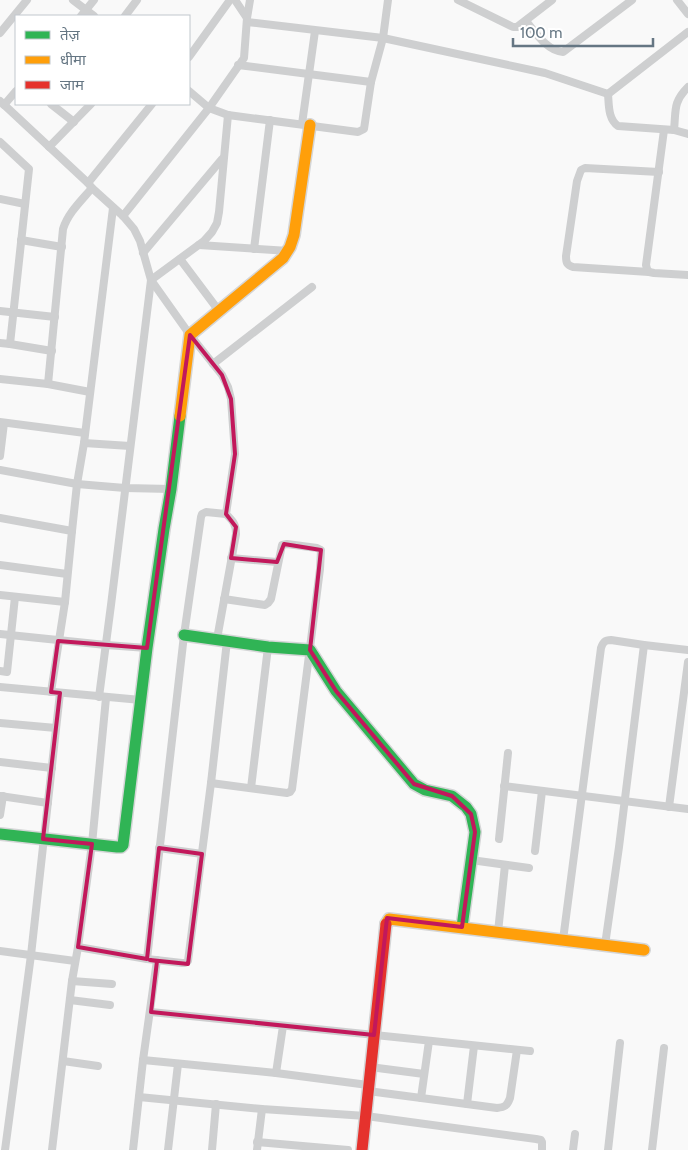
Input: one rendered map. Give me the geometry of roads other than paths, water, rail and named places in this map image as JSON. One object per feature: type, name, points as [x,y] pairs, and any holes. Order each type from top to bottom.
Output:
[{"type":"street","points":[[0,33],[27,0]]},
{"type":"street","points":[[73,0],[83,13],[94,0]]},
{"type":"street","points":[[126,15],[137,0]]},
{"type":"street","points":[[190,56],[230,0]]},
{"type":"street","points":[[235,0],[247,20],[315,31],[383,38],[545,73],[608,94]]},
{"type":"street","points":[[122,216],[209,108],[244,58],[250,0]]},
{"type":"street","points":[[190,92],[209,108],[228,115],[362,131],[364,129],[371,82],[383,38],[388,0]]},
{"type":"street","points":[[458,0],[513,27],[519,26],[552,0]]},
{"type":"street","points":[[526,21],[550,48],[563,52],[632,0]]},
{"type":"street","points":[[677,0],[688,14]]},
{"type":"street","points":[[0,834],[121,847],[124,842],[147,648],[171,489],[190,335],[283,258],[292,244],[315,31]]},
{"type":"street","points":[[608,94],[688,32]]},
{"type":"street","points":[[238,65],[371,82]]},
{"type":"street","points":[[674,130],[676,104],[688,87]]},
{"type":"street","points":[[15,92],[2,103],[134,229],[140,241],[151,280],[190,335],[222,375],[228,387],[233,416],[235,454],[226,514]]},
{"type":"street","points":[[608,94],[611,119],[618,126],[674,130],[688,134]]},
{"type":"street","points":[[52,105],[74,122]]},
{"type":"street","points":[[49,147],[90,105]]},
{"type":"street","points":[[48,384],[63,229],[66,220],[151,105]]},
{"type":"street","points":[[52,1150],[72,981],[92,844],[106,645],[151,280],[199,244],[212,232],[217,223],[228,115]]},
{"type":"street","points":[[254,249],[270,120]]},
{"type":"street","points":[[649,272],[646,265],[664,130]]},
{"type":"street","points":[[0,142],[29,169],[10,344]]},
{"type":"street","points":[[144,253],[223,159]]},
{"type":"street","points":[[659,172],[585,168],[581,170],[577,181],[566,261],[568,265],[573,267],[688,275]]},
{"type":"street","points":[[0,199],[25,204]]},
{"type":"street","points":[[51,692],[65,602],[77,484],[84,443],[113,208]]},
{"type":"street","points":[[21,240],[62,247]]},
{"type":"street","points":[[199,244],[288,251]]},
{"type":"street","points":[[180,259],[218,311]]},
{"type":"street","points":[[212,364],[312,286]]},
{"type":"street","points":[[0,311],[55,318]]},
{"type":"street","points":[[0,343],[52,351]]},
{"type":"street","points":[[0,379],[48,384],[90,392]]},
{"type":"street","points":[[0,456],[2,422],[85,433]]},
{"type":"street","points":[[84,443],[130,446]]},
{"type":"street","points":[[0,470],[77,484],[171,489]]},
{"type":"street","points":[[78,946],[147,959],[182,963],[188,961],[211,784],[224,599],[236,534],[234,522],[226,514],[206,512],[201,517],[184,635],[147,959]]},
{"type":"street","points":[[0,518],[72,531]]},
{"type":"street","points":[[211,784],[287,793],[292,788],[321,550],[282,544],[271,599],[265,605],[224,599]]},
{"type":"street","points":[[231,558],[278,562]]},
{"type":"street","points":[[0,565],[67,574]]},
{"type":"street","points":[[0,595],[65,602]]},
{"type":"street","points":[[15,597],[3,687],[141,700]]},
{"type":"street","points":[[0,634],[147,648]]},
{"type":"street","points":[[184,635],[268,647],[310,650]]},
{"type":"street","points":[[564,940],[600,648],[606,640],[688,650]]},
{"type":"street","points":[[605,945],[644,645]]},
{"type":"street","points":[[250,788],[268,647]]},
{"type":"street","points":[[310,650],[329,682],[414,784],[425,790],[452,796],[466,807],[471,814],[475,832],[462,927]]},
{"type":"street","points":[[669,807],[688,662]]},
{"type":"street","points":[[5,1150],[31,954],[60,693]]},
{"type":"street","points":[[0,723],[56,728]]},
{"type":"street","points":[[499,839],[508,752]]},
{"type":"street","points":[[0,762],[52,768]]},
{"type":"street","points":[[504,786],[688,809]]},
{"type":"street","points":[[535,851],[542,791]]},
{"type":"street","points":[[0,815],[1,796],[48,803]]},
{"type":"street","points":[[159,848],[202,854]]},
{"type":"street","points":[[471,860],[529,868]]},
{"type":"street","points":[[498,932],[505,865]]},
{"type":"street","points":[[362,1150],[384,932],[386,922],[389,919],[644,950]]},
{"type":"street","points":[[0,951],[75,961]]},
{"type":"street","points":[[133,1150],[157,960]]},
{"type":"street","points":[[72,981],[112,984]]},
{"type":"street","points":[[70,1000],[110,1005]]},
{"type":"street","points":[[151,1012],[530,1051]]},
{"type":"street","points":[[276,1072],[283,1026]]},
{"type":"street","points":[[421,1098],[429,1041]]},
{"type":"street","points":[[608,1150],[620,1042]]},
{"type":"street","points":[[467,1104],[474,1046]]},
{"type":"street","points":[[652,1150],[664,1048]]},
{"type":"street","points":[[143,1060],[276,1072],[421,1098],[504,1108],[510,1098],[517,1050]]},
{"type":"street","points":[[63,1061],[98,1066]]},
{"type":"street","points":[[168,1150],[178,1064]]},
{"type":"street","points":[[370,1068],[424,1074]]},
{"type":"street","points":[[139,1096],[262,1109],[366,1116],[536,1139],[541,1140],[542,1150]]},
{"type":"street","points":[[212,1150],[216,1104]]},
{"type":"street","points":[[262,1109],[257,1146],[348,1150]]},
{"type":"street","points":[[573,1150],[575,1134]]}]
